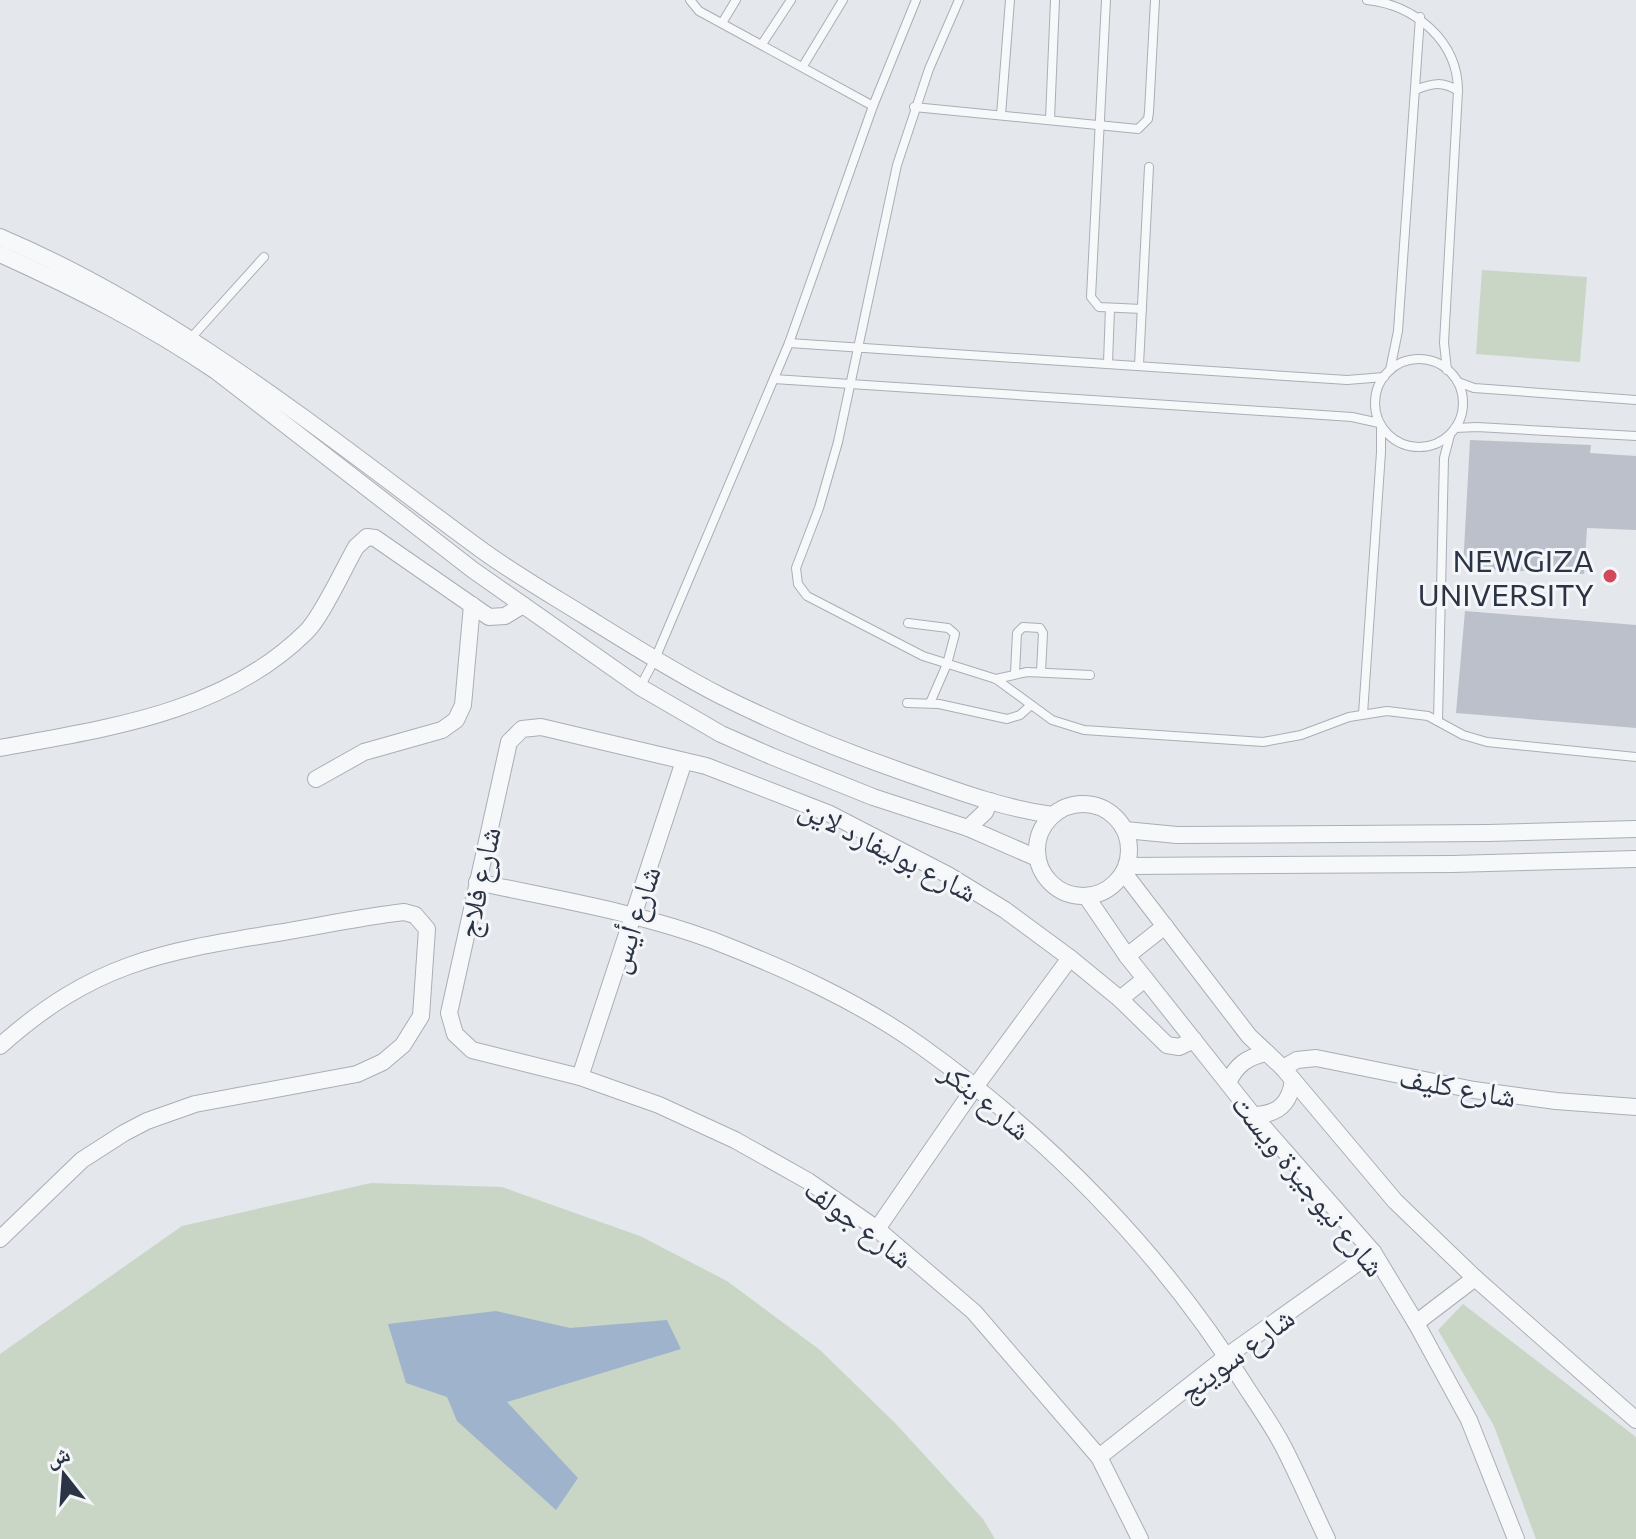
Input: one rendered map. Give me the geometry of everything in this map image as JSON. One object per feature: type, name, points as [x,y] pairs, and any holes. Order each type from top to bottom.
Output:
[{"type":"street","points":[[0,237],[79,273],[191,338],[486,553],[655,659],[721,695],[829,744],[990,801],[1052,815]]},
{"type":"street","points":[[0,254],[105,303],[178,345],[216,371],[382,502],[640,687],[721,734],[771,756],[873,797],[968,828],[1037,858]]},
{"type":"street","points":[[0,748],[150,719],[204,698],[264,667],[309,630],[356,547],[367,537],[375,538],[489,617],[505,616],[523,605]]},
{"type":"street","points":[[316,779],[364,752],[442,730],[456,720],[461,713],[465,694],[472,605]]},
{"type":"street","name":"شارع بوليفارد لاين","points":[[541,727],[706,766],[768,788],[890,843],[1005,910],[1120,999],[1171,1047],[1183,1046],[1194,1040]]},
{"type":"street","name":"شارع فلاج","points":[[472,1050],[455,1034],[449,1013],[509,742],[522,729],[541,727]]},
{"type":"street","name":"شارع أيس","points":[[580,1077],[684,761]]},
{"type":"street","points":[[968,828],[977,821],[990,801]]},
{"type":"street","points":[[1092,804],[1112,813],[1125,830],[1129,841],[1125,870],[1104,891],[1086,896],[1064,892],[1054,886],[1041,869],[1037,858],[1039,835],[1052,815],[1070,805],[1092,804]]},
{"type":"street","points":[[1125,830],[1193,835],[1636,829]]},
{"type":"street","points":[[1125,870],[1636,859]]},
{"type":"street","name":"شارع نيوجيزة ويست","points":[[1125,870],[1249,1036],[1288,1074],[1395,1201],[1475,1278],[1636,1420]]},
{"type":"street","name":"شارع بنكر","points":[[477,882],[633,916],[708,939],[781,968],[852,1004],[920,1045],[975,1087],[1053,1153],[1119,1219],[1179,1290],[1227,1356],[1282,1444],[1327,1539]]},
{"type":"street","name":"شارع نيوجيزة ويست","points":[[1086,896],[1127,956],[1253,1115],[1373,1252],[1469,1420],[1516,1539]]},
{"type":"street","points":[[0,1046],[36,1015],[80,987],[107,973],[164,953],[404,912],[415,915],[427,929],[421,1016],[403,1045],[383,1062],[357,1074],[195,1104],[147,1121],[82,1160],[0,1239]]},
{"type":"street","points":[[1127,956],[1165,926]]},
{"type":"street","points":[[877,1229],[975,1087],[1070,958]]},
{"type":"street","points":[[1120,999],[1145,979]]},
{"type":"street","name":"شارع جولف","points":[[472,1050],[580,1077],[659,1105],[735,1140],[808,1181],[877,1229],[974,1312],[1099,1457],[1140,1539]]},
{"type":"street","points":[[1228,1083],[1242,1062],[1267,1053]]},
{"type":"street","name":"شارع كليف","points":[[1288,1074],[1297,1060],[1316,1058],[1474,1090],[1636,1107]]},
{"type":"street","points":[[1253,1115],[1277,1111],[1286,1103],[1292,1092],[1288,1074]]},
{"type":"street","name":"شارع سوينج","points":[[1099,1457],[1227,1356],[1373,1252]]},
{"type":"street","points":[[1416,1323],[1475,1278]]},
{"type":"lane","points":[[690,0],[699,11],[873,106]]},
{"type":"lane","points":[[722,23],[736,0]]},
{"type":"lane","points":[[762,44],[791,0]]},
{"type":"lane","points":[[803,66],[843,0]]},
{"type":"lane","points":[[640,687],[655,659],[789,343],[873,106],[916,0]]},
{"type":"lane","points":[[959,0],[914,107],[897,165],[829,475],[796,568],[798,584],[807,596],[923,656],[996,679],[1052,720],[1084,730],[1263,742],[1301,735],[1363,714],[1409,712],[1487,742],[1636,757]]},
{"type":"lane","points":[[1001,115],[1010,0]]},
{"type":"lane","points":[[1050,119],[1055,0]]},
{"type":"lane","points":[[1106,0],[1091,291],[1094,303],[1110,308],[1142,309]]},
{"type":"lane","points":[[914,107],[1138,129],[1148,119],[1155,0]]},
{"type":"lane","points":[[1367,0],[1405,9],[1420,17],[1454,63],[1458,91],[1444,343],[1447,370]]},
{"type":"lane","points":[[1363,714],[1381,452],[1380,424],[1375,404],[1398,331],[1420,17]]},
{"type":"lane","points":[[1415,90],[1434,83],[1458,91]]},
{"type":"lane","points":[[1139,365],[1149,167]]},
{"type":"lane","points":[[191,338],[264,257]]},
{"type":"lane","points":[[1108,363],[1110,308]]},
{"type":"lane","points":[[789,343],[1347,380],[1387,373],[1414,360],[1432,361],[1447,370],[1458,382],[1463,410],[1444,458],[1438,721]]},
{"type":"lane","points":[[774,379],[1352,417],[1380,424],[1394,440],[1413,447],[1433,445],[1453,432],[1477,427],[1636,436]]},
{"type":"lane","points":[[1458,382],[1474,388],[1636,400]]},
{"type":"lane","points":[[908,623],[954,631],[956,637],[930,703]]},
{"type":"lane","points":[[1015,673],[1017,633],[1023,627],[1040,628],[1043,633],[1041,672]]},
{"type":"lane","points":[[996,679],[1015,673],[1090,675]]},
{"type":"lane","points":[[907,703],[930,703],[1001,719],[1013,718],[1031,705]]},
{"type":"green space","points":[[1482,270],[1587,277],[1580,362],[1476,354]]},
{"type":"green space","points":[[371,1183],[502,1187],[640,1236],[727,1281],[820,1350],[896,1424],[983,1519],[995,1539],[0,1539],[0,1354],[182,1226]]},
{"type":"green space","points":[[1463,1304],[1636,1437],[1636,1539],[1536,1539],[1494,1426],[1438,1330]]},
{"type":"water","points":[[496,1311],[570,1328],[667,1320],[681,1349],[507,1402],[578,1478],[556,1510],[457,1421],[447,1397],[406,1383],[388,1324]]},
{"type":"building","points":[[1470,440],[1591,445],[1590,453],[1636,456],[1636,530],[1587,528],[1584,574],[1463,568]]},
{"type":"building","points":[[1465,611],[1636,625],[1636,728],[1456,713]]},
{"type":"place","name":"NEWGIZA UNIVERSITY","points":[[1610,576]]}]
